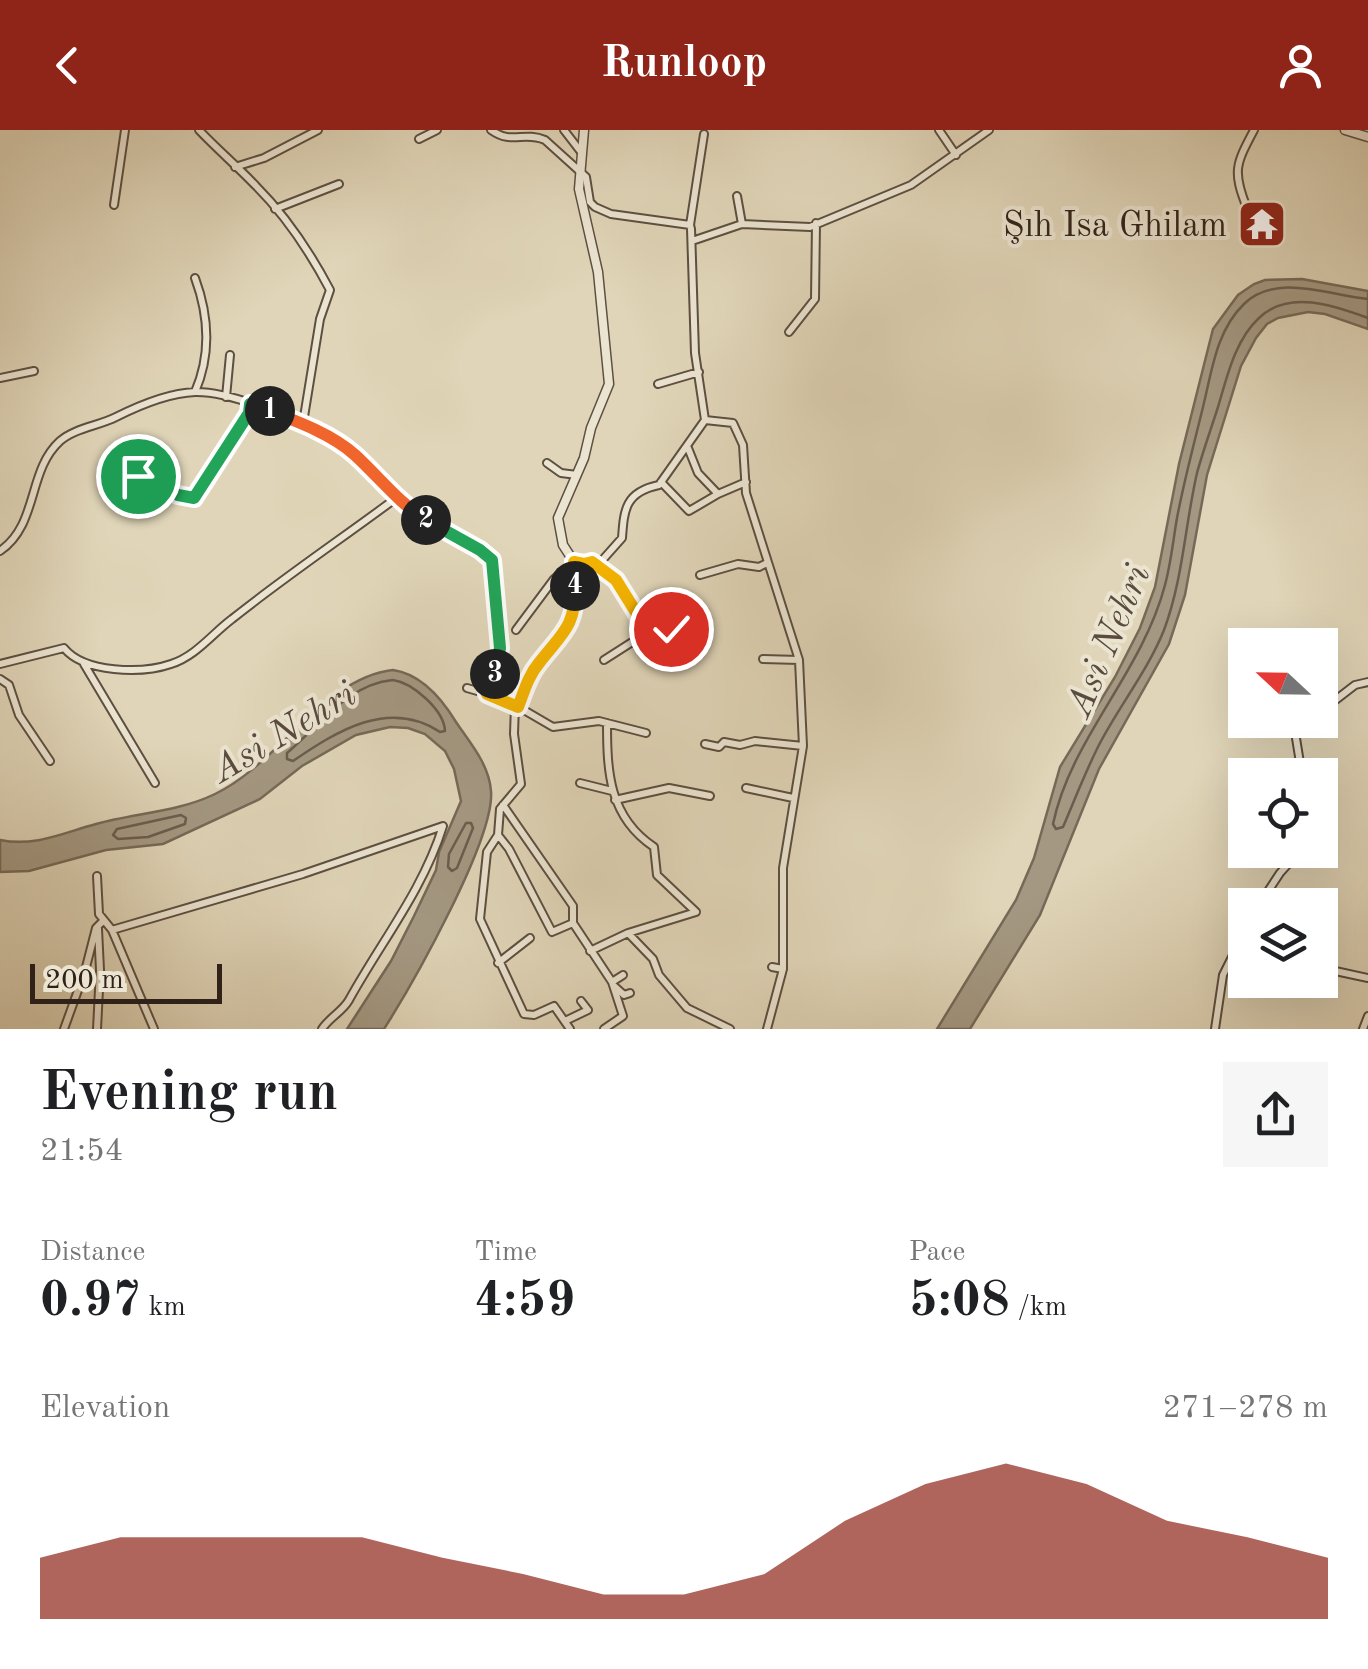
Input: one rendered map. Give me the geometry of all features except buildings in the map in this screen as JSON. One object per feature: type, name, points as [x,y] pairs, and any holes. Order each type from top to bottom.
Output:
[{"type":"street","points":[[114,205],[125,130]]},
{"type":"street","points":[[199,130],[256,185],[318,266],[330,290],[320,319],[303,423]]},
{"type":"street","points":[[234,167],[264,158],[318,130]]},
{"type":"street","points":[[418,139],[437,130]]},
{"type":"street","points":[[492,130],[508,140],[537,136],[545,140],[586,178],[590,202],[595,207],[611,214],[690,225]]},
{"type":"street","points":[[564,130],[581,152]]},
{"type":"street","points":[[570,1029],[554,1006],[534,1015],[524,1014],[480,919],[487,852],[498,835],[503,805],[521,784],[514,734],[516,706],[528,679],[560,639],[576,610],[574,562],[563,546],[558,523],[609,384],[599,282],[582,210],[579,171],[584,130]]},
{"type":"street","points":[[939,130],[956,155]]},
{"type":"street","points":[[1247,208],[1237,184],[1236,163],[1254,130]]},
{"type":"street","points":[[1344,130],[1368,137]]},
{"type":"street","points":[[692,242],[742,224],[810,226],[911,185],[987,131]]},
{"type":"street","points":[[598,565],[622,538],[622,514],[635,496],[661,482],[705,420],[695,353],[690,225],[704,134]]},
{"type":"street","points":[[275,209],[339,184]]},
{"type":"street","points":[[737,196],[742,224]]},
{"type":"street","points":[[789,332],[815,298],[816,223]]},
{"type":"street","points":[[195,278],[204,300],[207,332],[206,368],[195,392]]},
{"type":"street","points":[[226,397],[230,355]]},
{"type":"street","points":[[0,378],[34,372]]},
{"type":"street","points":[[658,384],[699,372]]},
{"type":"street","points":[[0,552],[22,530],[46,458],[68,435],[146,403],[195,392],[226,397],[303,423],[352,452],[412,511],[492,560],[500,648],[499,665],[487,694]]},
{"type":"street","points":[[138,476],[178,495],[194,498],[249,413],[250,404]]},
{"type":"street","points":[[705,420],[733,422],[743,445],[746,493],[799,660],[803,746],[783,868],[783,970],[767,1029]]},
{"type":"street","points":[[688,447],[698,473],[718,494]]},
{"type":"street","points":[[547,463],[561,473],[577,475]]},
{"type":"street","points":[[661,482],[689,511],[746,482]]},
{"type":"street","points":[[0,664],[64,648],[84,664],[152,668],[171,664],[193,654],[230,620],[399,496]]},
{"type":"street","points":[[574,562],[592,562],[616,580],[647,630]]},
{"type":"street","points":[[516,630],[554,580],[574,562]]},
{"type":"street","points":[[700,575],[738,564],[759,567],[767,563]]},
{"type":"street","points":[[604,660],[666,621],[684,651]]},
{"type":"street","points":[[762,659],[799,660]]},
{"type":"street","points":[[84,664],[156,784]]},
{"type":"street","points":[[0,678],[9,685],[18,715],[50,761]]},
{"type":"street","points":[[1338,698],[1355,685],[1368,682]]},
{"type":"street","points":[[467,688],[516,706],[553,728],[607,723],[646,733]]},
{"type":"street","points":[[590,951],[628,933],[696,912],[656,875],[656,851],[620,815],[612,791],[607,723]]},
{"type":"street","points":[[704,744],[719,747],[724,742],[740,746],[755,741],[803,746]]},
{"type":"street","points":[[580,783],[612,791]]},
{"type":"street","points":[[615,800],[670,788],[710,796]]},
{"type":"street","points":[[746,788],[792,798]]},
{"type":"street","points":[[503,805],[573,906],[573,923],[612,984],[622,1016],[604,1029]]},
{"type":"street","points":[[112,930],[302,874],[443,826],[432,860],[412,899],[367,964],[348,1002],[322,1029]]},
{"type":"street","points":[[498,835],[552,932],[573,923]]},
{"type":"street","points":[[96,876],[101,922],[97,1029]]},
{"type":"street","points":[[101,922],[112,930],[154,1029]]},
{"type":"street","points":[[64,1029],[101,922]]},
{"type":"street","points":[[628,933],[687,1008],[730,1029]]},
{"type":"street","points":[[498,963],[530,938]]},
{"type":"street","points":[[1215,1029],[1228,966]]},
{"type":"street","points":[[772,967],[783,970]]},
{"type":"street","points":[[1338,972],[1368,978]]},
{"type":"street","points":[[612,984],[623,976]]},
{"type":"street","points":[[612,984],[624,994],[630,993]]},
{"type":"street","points":[[565,1021],[588,1010],[581,1002]]},
{"type":"street","points":[[1363,1029],[1368,1016]]},
{"type":"water","points":[[1302,279],[1368,291],[1368,329],[1308,312],[1278,318],[1256,338],[1241,366],[1207,475],[1185,595],[1169,644],[1099,769],[1040,915],[970,1029],[937,1029],[1016,900],[1034,858],[1060,767],[1140,628],[1155,587],[1179,464],[1213,329],[1238,295],[1254,284]]},
{"type":"water","points":[[393,670],[422,682],[444,705],[483,763],[491,791],[489,813],[466,876],[384,1029],[347,1029],[391,961],[414,916],[461,801],[454,769],[445,751],[425,734],[390,727],[356,735],[302,766],[260,799],[163,844],[106,850],[29,871],[0,872],[0,840],[25,842],[49,838],[186,805],[215,794],[260,763],[345,688],[368,676]]},
{"type":"place","name":"Şıh Isa Ghilam","points":[[1262,224]]},
{"type":"route","points":[[138,476],[178,495],[194,498],[249,413],[250,404],[303,423],[352,452],[412,511],[442,531],[459,536],[492,560],[500,648],[499,665],[487,694],[518,707],[528,679],[552,650],[576,610],[574,562],[592,562],[616,580],[647,630],[665,621],[671,629]]},
{"type":"water label","name":"Asi Nehri","points":[[1107,640]]},
{"type":"water label","name":"Asi Nehri","points":[[283,731]]}]
